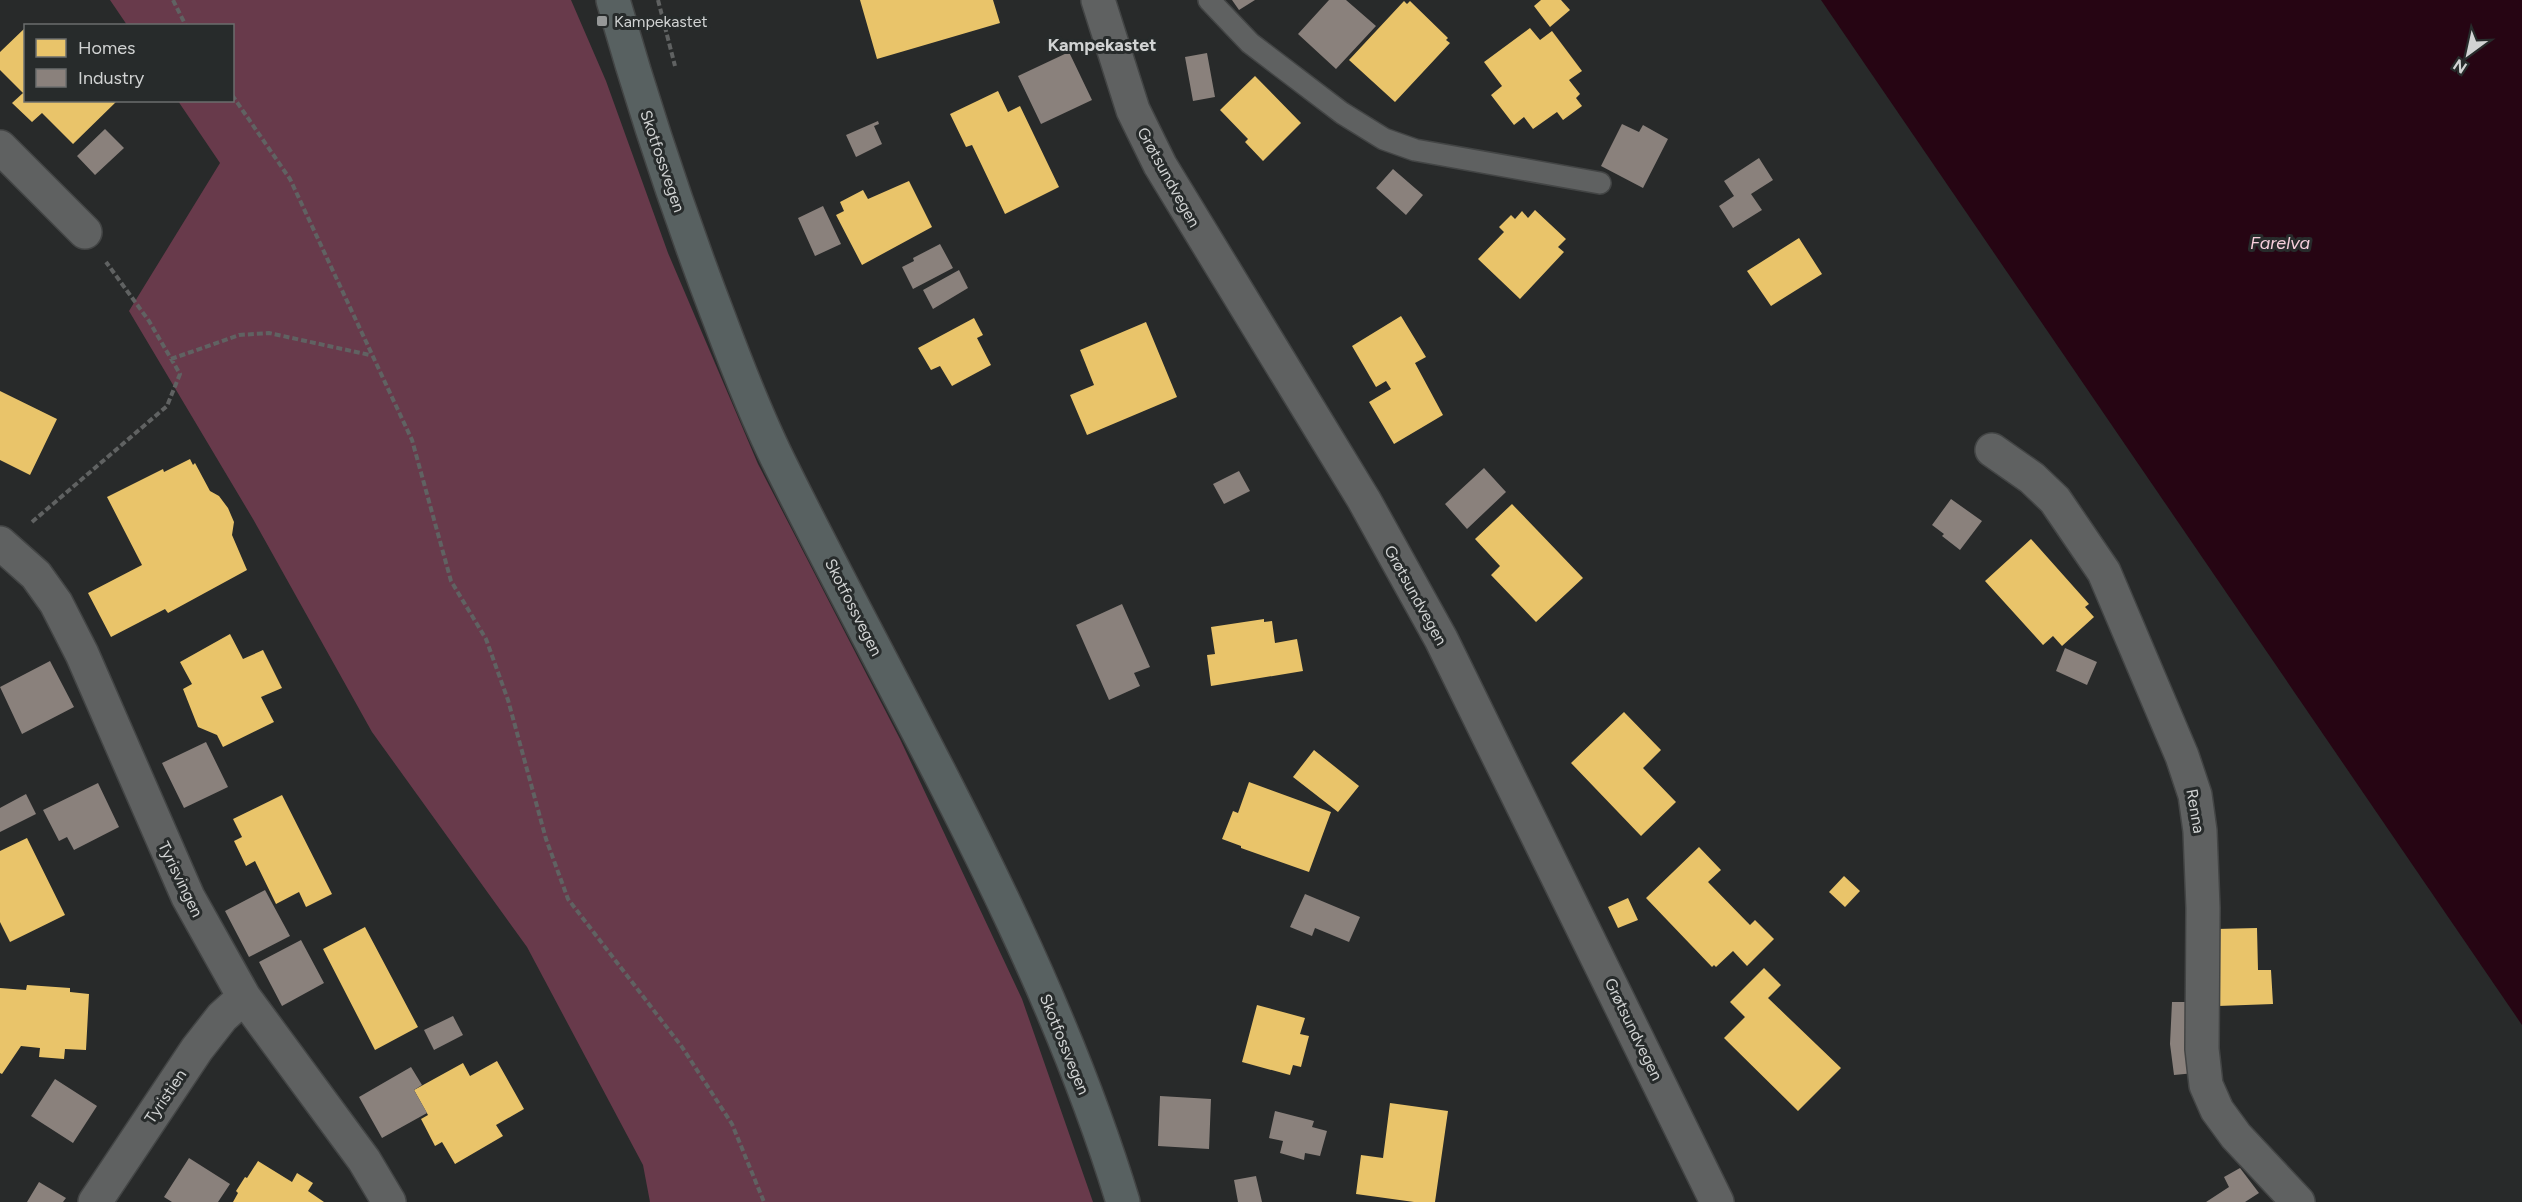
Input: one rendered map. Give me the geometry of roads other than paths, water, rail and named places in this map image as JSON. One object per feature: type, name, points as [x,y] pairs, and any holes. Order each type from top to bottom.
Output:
[{"type":"main road","name":"Skotfossvegen","points":[[614,0],[636,80],[673,193],[741,375],[782,467],[986,867],[1036,972],[1079,1075],[1123,1202]]},
{"type":"street","name":"Grøtsundvegen","points":[[1098,0],[1133,110],[1160,165],[1364,500],[1441,639],[1717,1202]]},
{"type":"street","points":[[0,147],[85,232]]},
{"type":"street","name":"Renna","points":[[1992,450],[2032,478],[2055,500],[2104,572],[2182,756],[2195,795],[2200,831],[2203,908],[2202,1049],[2206,1085],[2217,1110],[2236,1136],[2298,1202]]},
{"type":"street","name":"Tyrisvingen","points":[[3,544],[36,575],[56,603],[82,654],[188,897],[244,997],[364,1160],[389,1202]]},
{"type":"street","name":"Tyristien","points":[[95,1202],[197,1048],[222,1017],[244,997]]},
{"type":"lane","points":[[1209,0],[1250,43],[1342,113],[1384,139],[1415,150],[1600,183]]},
{"type":"water","name":"Farelva","points":[[1821,0],[2522,0],[2522,1025]]},
{"type":"place","name":"Kampekastet","points":[[602,21]]},
{"type":"district","name":"Kampekastet","points":[[1102,45]]}]
